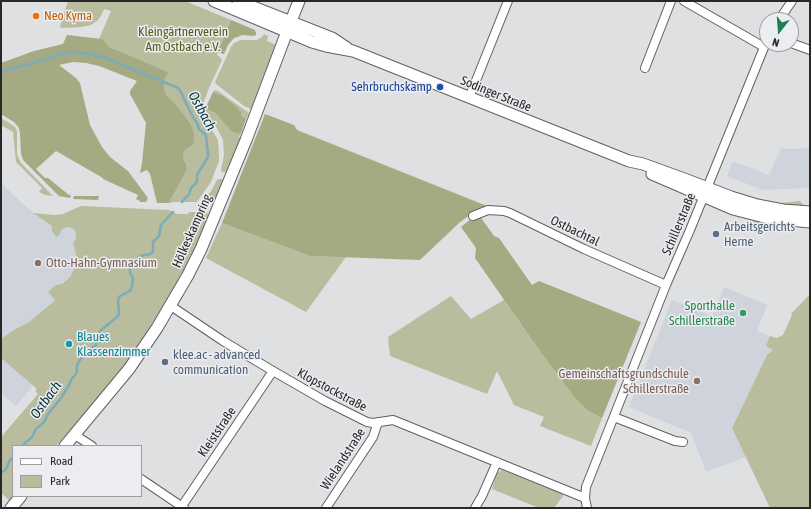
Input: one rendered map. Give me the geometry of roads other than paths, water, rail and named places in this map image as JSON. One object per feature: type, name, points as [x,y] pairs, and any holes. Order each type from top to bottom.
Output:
[{"type":"main road","name":"Sodinger Straße","points":[[214,1],[289,26],[332,38],[352,51],[629,162],[642,170],[705,192],[783,210],[810,212]]},
{"type":"main road","name":"Sodinger Straße","points":[[238,1],[289,26]]},
{"type":"main road","name":"Hölkeskampring","points":[[66,445],[129,369],[158,328],[188,275],[201,249],[255,118],[289,26],[300,1]]},
{"type":"main road","name":"Sodinger Straße","points":[[705,192],[733,210],[785,220],[810,222]]},
{"type":"main road","points":[[11,508],[21,497]]},
{"type":"street","points":[[469,98],[508,1]]},
{"type":"street","points":[[645,68],[671,1]]},
{"type":"street","points":[[684,1],[759,40]]},
{"type":"street","points":[[784,12],[792,1]]},
{"type":"street","points":[[799,46],[810,50]]},
{"type":"street","name":"Schillerstraße","points":[[587,508],[585,498],[586,487],[666,285],[689,233],[763,52]]},
{"type":"street","name":"Ostbachtal","points":[[473,216],[488,210],[510,213],[584,249],[666,285]]},
{"type":"street","name":"Klopstockstraße","points":[[171,306],[223,341],[273,371],[325,401],[367,422],[373,423],[393,420],[585,498]]},
{"type":"street","name":"Kleiststraße","points":[[183,507],[273,371]]},
{"type":"street","points":[[614,417],[675,441],[683,442]]},
{"type":"street","name":"Wielandstraße","points":[[326,508],[373,437],[378,422]]},
{"type":"street","points":[[75,434],[91,445]]},
{"type":"street","points":[[475,508],[489,482],[497,462]]},
{"type":"street","points":[[142,480],[183,507]]},
{"type":"waterway","name":"Ostbach","points":[[1,72],[70,52],[91,54],[106,58],[178,88],[199,129],[206,135],[208,152],[208,157],[197,175],[197,182],[182,202]]},
{"type":"waterway","name":"Ostbach","points":[[24,445],[32,437],[36,429],[44,422],[48,414],[61,398],[76,374],[77,365],[80,360],[86,352],[96,345],[100,331],[118,316],[118,300],[120,296],[130,291],[132,286],[133,278],[130,273],[130,267],[139,257],[153,252],[153,242],[159,236],[161,225],[173,212]]},
{"type":"waterway","name":"Ostbach","points":[[1,473],[6,469],[12,459]]},
{"type":"place","name":"Neo Kyma","points":[[36,16]]},
{"type":"place","name":"Sehrbruchskamp","points":[[440,87]]},
{"type":"place","name":"Arbeitsgerichts Herne","points":[[716,234]]},
{"type":"place","name":"Otto-Hahn-Gymnasium","points":[[38,263]]},
{"type":"place","name":"Sporthalle Schillerstraße","points":[[743,313]]},
{"type":"place","name":"Blaues Klassenzimmer","points":[[69,344]]},
{"type":"place","name":"klee.ac - advanced communication","points":[[165,362]]},
{"type":"place","name":"Gemeinschaftsgrundschule Schillerstraße","points":[[697,381]]},
{"type":"park label","name":"Kleingärtnerverein Am Ostbach e.V.","points":[[183,40]]}]
